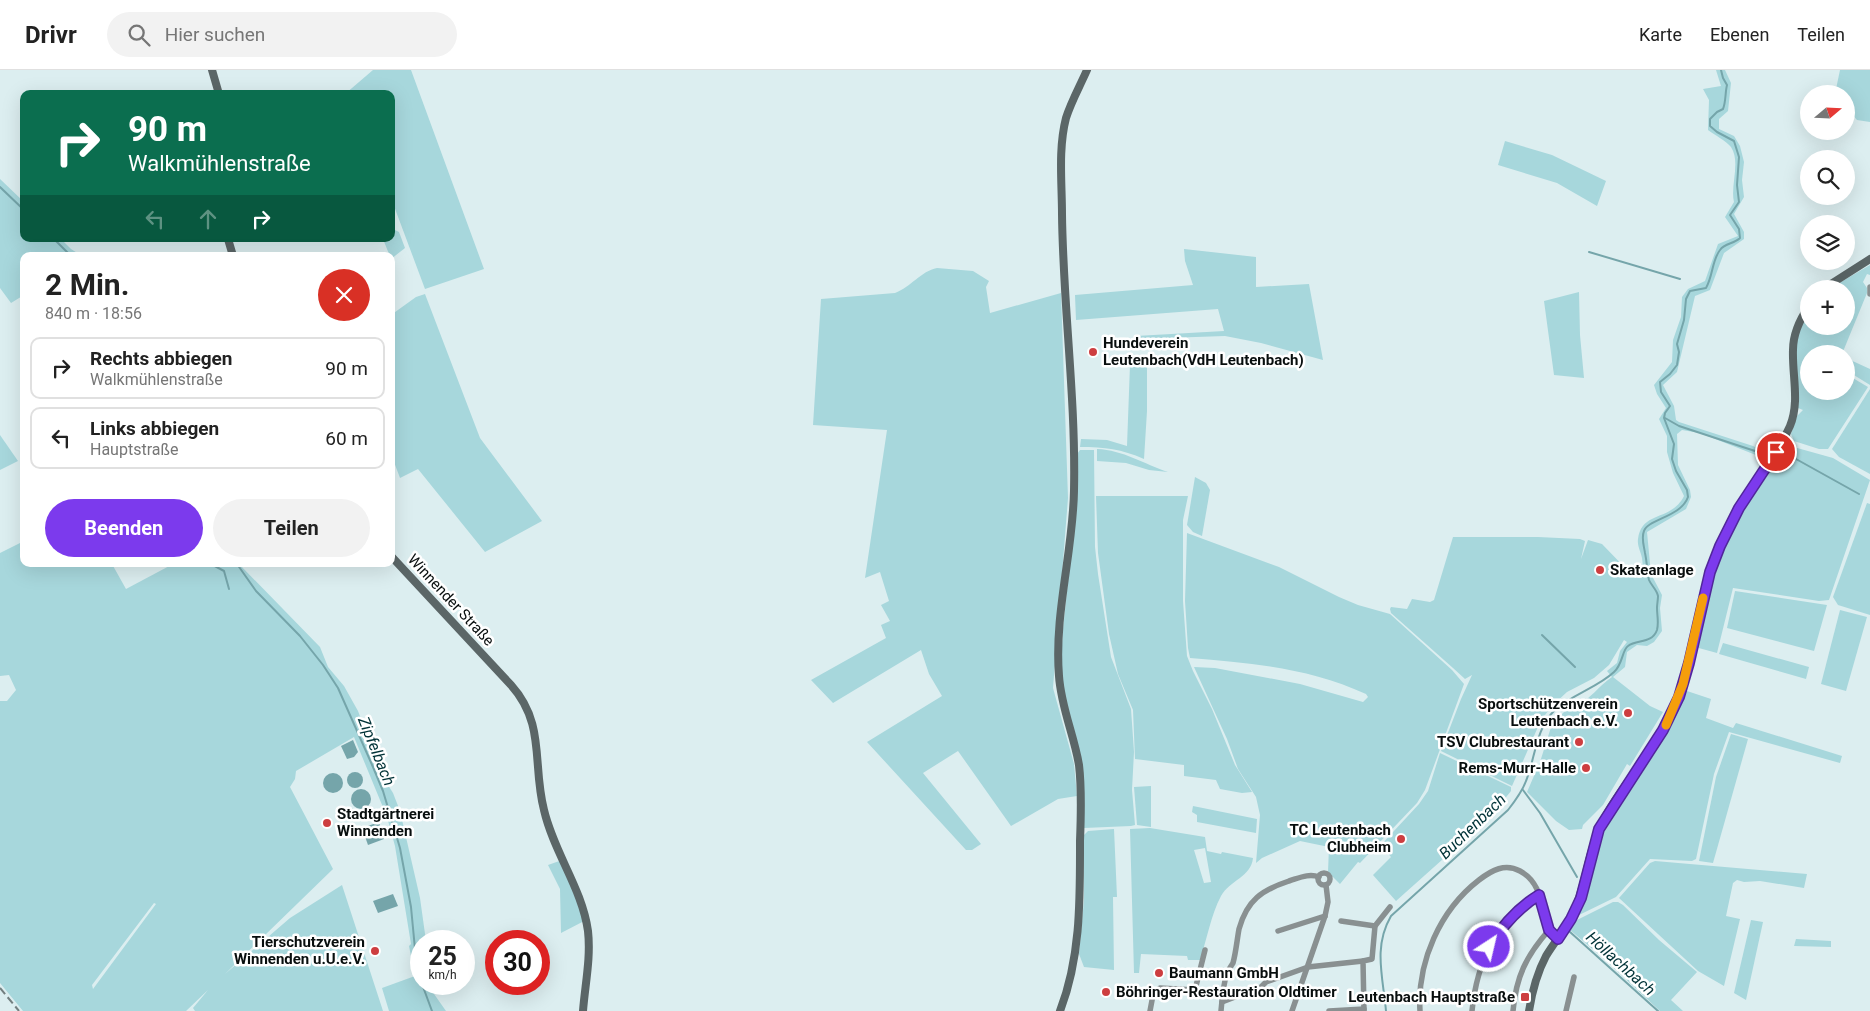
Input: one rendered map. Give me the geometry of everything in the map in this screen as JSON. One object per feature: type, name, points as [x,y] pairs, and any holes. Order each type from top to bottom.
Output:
[{"type":"main road","points":[[212,70],[218,90]]},
{"type":"main road","points":[[1060,1011],[1071,979],[1079,921],[1081,806],[1081,781],[1078,762],[1064,707],[1059,676],[1058,641],[1074,497],[1075,448],[1063,270],[1061,166],[1066,118],[1087,70]]},
{"type":"main road","points":[[1837,280],[1870,259]]},
{"type":"main road","points":[[1529,1011],[1533,990],[1546,956],[1571,919],[1581,898],[1599,829],[1654,744],[1669,718],[1683,684],[1710,572],[1720,546],[1739,508],[1782,442],[1790,425],[1796,394],[1793,350],[1794,340],[1800,323]]},
{"type":"main road","name":"Winnender Straße","points":[[395,560],[521,695],[530,711],[535,730],[540,793],[547,824],[558,854],[583,909],[589,946],[583,1011]]},
{"type":"street","points":[[1870,287],[1870,294]]},
{"type":"street","points":[[1420,1011],[1421,978],[1426,959],[1445,916],[1463,894],[1484,876],[1506,867],[1521,871],[1528,876],[1534,882],[1549,930],[1558,939]]},
{"type":"street","points":[[1292,1011],[1325,916],[1328,902],[1326,885],[1330,881],[1329,875],[1324,873],[1319,877]]},
{"type":"street","points":[[1221,1011],[1228,971],[1232,964],[1239,928],[1251,901],[1272,887],[1304,876],[1314,875],[1319,877]]},
{"type":"street","points":[[1319,877],[1320,882],[1326,885]]},
{"type":"street","points":[[1472,1011],[1475,985],[1489,947],[1500,930],[1517,912],[1539,895]]},
{"type":"street","points":[[1222,1002],[1261,988],[1266,982],[1308,967],[1364,962],[1372,959],[1375,926],[1390,908]]},
{"type":"street","points":[[1278,931],[1325,916]]},
{"type":"street","points":[[1341,921],[1375,926]]},
{"type":"street","points":[[1513,1011],[1516,982],[1520,971],[1538,942],[1549,930]]},
{"type":"street","points":[[1150,1011],[1152,995],[1160,988],[1195,990],[1205,950]]},
{"type":"street","points":[[1329,1011],[1364,1010],[1364,962]]},
{"type":"street","points":[[1566,1011],[1574,977]]},
{"type":"shaded area","points":[[373,70],[411,70],[484,269],[425,289],[395,209],[395,90],[350,90]]},
{"type":"shaded area","points":[[1716,70],[1725,70],[1731,83],[1728,111],[1719,119],[1719,129],[1734,136],[1740,146],[1744,162],[1742,180],[1744,197],[1734,214],[1744,232],[1744,239],[1724,253],[1710,290],[1695,296],[1677,372],[1663,385],[1674,406],[1676,420],[1679,422],[1753,446],[1765,452],[1761,457],[1700,433],[1682,430],[1677,434],[1678,465],[1690,490],[1691,497],[1686,509],[1647,532],[1651,574],[1662,595],[1660,608],[1662,631],[1654,642],[1647,646],[1637,645],[1627,652],[1625,667],[1613,677],[1650,706],[1663,712],[1630,766],[1627,764],[1603,805],[1583,825],[1582,829],[1569,830],[1556,821],[1527,792],[1540,762],[1552,724],[1571,705],[1576,707],[1581,704],[1612,677],[1607,671],[1617,663],[1620,651],[1627,642],[1624,640],[1609,665],[1594,678],[1567,692],[1541,720],[1512,786],[1441,751],[1472,675],[1465,679],[1391,613],[1390,609],[1391,607],[1407,609],[1412,599],[1430,602],[1434,600],[1453,537],[1580,539],[1585,541],[1581,559],[1588,540],[1602,544],[1635,578],[1642,578],[1642,556],[1638,542],[1641,530],[1651,520],[1672,510],[1684,496],[1673,473],[1667,452],[1667,436],[1659,419],[1666,408],[1657,394],[1654,385],[1672,362],[1673,340],[1681,317],[1682,297],[1688,289],[1705,281],[1718,244],[1738,236],[1725,217],[1734,202],[1734,153],[1729,145],[1708,130],[1709,100],[1703,89],[1721,86]]},
{"type":"shaded area","points":[[1840,70],[1870,70],[1870,122],[1857,120],[1855,118],[1855,85],[1837,85]]},
{"type":"shaded area","points":[[1505,141],[1552,155],[1606,181],[1597,206],[1557,183],[1498,165]]},
{"type":"shaded area","points":[[0,179],[20,198],[20,242],[64,242],[76,252],[20,252],[20,297],[11,303],[0,288]]},
{"type":"shaded area","points":[[395,230],[399,232],[405,248],[395,256],[395,252],[388,252],[384,242],[395,242]]},
{"type":"shaded area","points":[[1184,249],[1256,257],[1256,287],[1309,284],[1323,360],[1261,343],[1225,336],[1137,339],[1136,336],[1224,331],[1218,309],[1076,320],[1075,295],[1193,285],[1185,261]]},
{"type":"shaded area","points":[[1870,265],[1870,275],[1867,274],[1863,282],[1867,288],[1867,293],[1855,322],[1855,280],[1844,280]]},
{"type":"shaded area","points":[[937,268],[973,271],[989,281],[986,287],[990,313],[1061,293],[1068,498],[1053,688],[1074,764],[1077,796],[1058,799],[1011,826],[958,751],[923,773],[981,844],[972,850],[966,850],[867,742],[942,696],[929,674],[921,650],[833,703],[811,680],[886,638],[881,625],[890,621],[881,605],[889,601],[880,572],[865,578],[887,430],[813,425],[821,299],[895,293],[926,272]]},
{"type":"shaded area","points":[[1579,292],[1584,378],[1554,375],[1544,301]]},
{"type":"shaded area","points":[[425,294],[480,438],[542,521],[485,552],[418,469],[400,478],[395,465],[395,312],[416,297]]},
{"type":"shaded area","points":[[1800,330],[1800,335],[1850,335],[1846,345],[1800,345],[1800,400],[1855,400],[1855,379],[1868,387],[1828,449],[1819,449],[1794,441],[1791,434],[1797,416],[1803,410],[1798,408],[1795,360]]},
{"type":"shaded area","points":[[1855,362],[1870,369],[1870,385],[1855,376]]},
{"type":"shaded area","points":[[1147,364],[1144,459],[1113,449],[1080,447],[1081,439],[1107,440],[1127,446],[1130,365]]},
{"type":"shaded area","points":[[1870,389],[1870,474],[1839,457],[1832,449]]},
{"type":"shaded area","points":[[0,435],[18,461],[0,470]]},
{"type":"shaded area","points":[[1790,446],[1833,458],[1870,480],[1829,600],[1819,601],[1733,588],[1717,653],[1695,647],[1710,583],[1723,546],[1735,522],[1757,487],[1782,450]]},
{"type":"shaded area","points":[[1097,449],[1116,452],[1168,472],[1149,470],[1126,463],[1097,461]]},
{"type":"shaded area","points":[[1080,450],[1094,450],[1095,547],[1098,574],[1111,657],[1131,709],[1134,752],[1132,790],[1135,825],[1131,826],[1084,828],[1084,801],[1063,688],[1061,662],[1063,629],[1077,497],[1077,454]]},
{"type":"shaded area","points":[[1195,477],[1206,483],[1210,490],[1202,536],[1193,532],[1187,525]]},
{"type":"shaded area","points":[[1096,496],[1188,496],[1183,520],[1183,601],[1187,656],[1212,709],[1235,765],[1252,792],[1242,793],[1220,789],[1216,780],[1184,776],[1184,765],[1135,759],[1133,710],[1118,674],[1109,634],[1098,553]]},
{"type":"shaded area","points":[[1867,503],[1870,504],[1870,615],[1838,605],[1833,597]]},
{"type":"shaded area","points":[[1187,533],[1279,567],[1358,605],[1390,614],[1452,670],[1464,684],[1425,790],[1417,803],[1360,863],[1358,862],[1340,884],[1328,872],[1329,847],[1300,841],[1262,858],[1256,863],[1260,815],[1256,797],[1238,769],[1227,739],[1194,667],[1215,668],[1300,684],[1363,702],[1368,697],[1366,694],[1345,685],[1280,668],[1190,658],[1185,601]]},
{"type":"shaded area","points":[[20,543],[20,567],[114,567],[126,589],[167,567],[242,567],[320,647],[328,667],[344,686],[358,711],[383,777],[393,793],[400,811],[420,898],[424,930],[410,930],[410,938],[395,846],[387,817],[354,737],[296,771],[295,779],[290,787],[333,869],[225,974],[290,918],[342,885],[383,1011],[195,1011],[193,1008],[208,990],[186,1011],[23,1011],[0,983],[0,701],[7,701],[16,690],[9,675],[0,676],[0,553]],"holes":[[[154,903],[156,904],[93,989],[92,985]]]},
{"type":"shaded area","points":[[1735,591],[1827,605],[1814,651],[1727,628]]},
{"type":"shaded area","points":[[1840,610],[1867,617],[1846,691],[1821,684]]},
{"type":"shaded area","points":[[1723,643],[1809,667],[1806,679],[1719,654]]},
{"type":"shaded area","points":[[1684,690],[1711,699],[1706,718],[1733,728],[1736,723],[1842,756],[1840,763],[1729,732],[1714,774],[1696,859],[1692,861],[1650,859],[1616,897],[1579,915],[1577,912],[1602,829]]},
{"type":"shaded area","points":[[1731,734],[1748,739],[1713,863],[1699,861],[1716,777]]},
{"type":"shaded area","points":[[353,740],[358,752],[354,757],[347,759],[341,746]]},
{"type":"shaded area","points":[[1440,753],[1511,787],[1511,791],[1490,817],[1396,901],[1373,875],[1391,857],[1381,845],[1419,804],[1428,791]]},
{"type":"shaded area","points":[[355,772],[361,774],[363,780],[361,786],[355,788],[349,786],[347,780],[349,774]]},
{"type":"shaded area","points":[[333,773],[340,776],[343,783],[340,790],[333,793],[326,790],[323,783],[326,776]]},
{"type":"shaded area","points":[[1151,786],[1151,827],[1137,825],[1134,787]]},
{"type":"shaded area","points":[[361,789],[368,792],[371,799],[368,806],[361,809],[354,806],[351,799],[354,792]]},
{"type":"shaded area","points":[[1193,806],[1257,819],[1256,833],[1197,822],[1197,815],[1192,812]]},
{"type":"shaded area","points":[[379,822],[384,839],[368,845],[362,828]]},
{"type":"shaded area","points":[[1150,828],[1205,837],[1207,851],[1253,858],[1248,870],[1221,896],[1200,960],[1188,960],[1187,956],[1141,954],[1139,973],[1134,973],[1130,829]],"holes":[[[1205,848],[1211,882],[1204,883],[1194,850]]]},
{"type":"shaded area","points":[[1114,829],[1117,897],[1113,897],[1114,970],[1084,967],[1079,954],[1084,900],[1084,835],[1088,831]]},
{"type":"shaded area","points":[[565,859],[588,919],[561,933],[560,889],[548,865]]},
{"type":"shaded area","points":[[1655,861],[1807,874],[1804,888],[1760,881],[1744,882],[1737,880],[1733,883],[1726,916],[1740,919],[1724,986],[1698,971],[1619,898],[1650,863]]},
{"type":"shaded area","points":[[393,894],[398,906],[378,913],[373,901]]},
{"type":"shaded area","points":[[1613,902],[1623,905],[1659,940],[1697,972],[1671,1000],[1683,1011],[1660,1011],[1570,930],[1577,920]]},
{"type":"shaded area","points":[[1751,920],[1763,922],[1746,1000],[1734,993]]},
{"type":"shaded area","points":[[1796,939],[1831,941],[1831,947],[1794,946]]},
{"type":"shaded area","points":[[410,978],[410,995],[435,995],[446,1011],[389,1011],[382,988]]},
{"type":"waterway","name":"Buchenbach","points":[[1386,1011],[1381,951],[1385,928],[1391,916],[1508,810],[1524,785],[1543,726],[1554,711],[1607,678],[1617,669],[1628,646],[1652,637],[1657,630],[1658,596],[1649,580],[1643,534],[1652,523],[1679,509],[1688,497],[1687,490],[1676,471],[1672,459],[1674,444],[1664,418],[1670,406],[1661,392],[1660,382],[1677,365],[1679,352],[1677,344],[1684,320],[1686,299],[1690,291],[1706,288],[1717,254],[1724,246],[1740,238],[1739,229],[1730,215],[1739,202],[1737,185],[1739,157],[1734,141],[1710,126],[1710,119],[1723,109],[1725,103],[1727,85],[1721,70]]},
{"type":"waterway","name":"Zipfelbach","points":[[0,187],[20,206]]},
{"type":"waterway","name":"Zipfelbach","points":[[57,242],[67,252]]},
{"type":"waterway","points":[[1589,252],[1680,279]]},
{"type":"waterway","points":[[1665,418],[1679,426],[1761,453]]},
{"type":"waterway","points":[[1779,460],[1786,462],[1796,459],[1859,494]]},
{"type":"waterway","points":[[217,567],[224,571],[229,589]]},
{"type":"waterway","name":"Zipfelbach","points":[[239,567],[256,591],[300,636],[338,688],[383,791],[400,848],[413,930]]},
{"type":"waterway","points":[[1542,635],[1575,667]]},
{"type":"waterway","name":"Höllachbach","points":[[1523,790],[1540,813],[1577,877]]},
{"type":"waterway","name":"Höllachbach","points":[[1570,932],[1658,1011]]},
{"type":"waterway","name":"Zipfelbach","points":[[426,995],[432,1011]]},
{"type":"railway","points":[[0,988],[19,1011]]},
{"type":"slow traffic","points":[[1666,725],[1683,684],[1703,598]]},
{"type":"place","name":"Hundeverein Leutenbach(VdH Leutenbach)","points":[[1093,352]]},
{"type":"place","name":"Skateanlage","points":[[1600,570]]},
{"type":"place","name":"Sportschützenverein Leutenbach e.V.","points":[[1628,713]]},
{"type":"place","name":"TSV Clubrestaurant","points":[[1579,742]]},
{"type":"place","name":"Rems-Murr-Halle","points":[[1586,768]]},
{"type":"place","name":"Stadtgärtnerei Winnenden","points":[[327,823]]},
{"type":"place","name":"TC Leutenbach Clubheim","points":[[1401,839]]},
{"type":"place","name":"Tierschutzverein Winnenden u.U.e.V.","points":[[375,951]]},
{"type":"place","name":"Baumann GmbH","points":[[1159,973]]},
{"type":"place","name":"Böhringer-Restauration Oldtimer","points":[[1106,992]]},
{"type":"place","name":"Leutenbach Hauptstraße","points":[[1525,997]]},
{"type":"route","points":[[1489,947],[1505,924],[1528,902],[1539,895],[1549,930],[1558,939],[1571,919],[1581,898],[1599,829],[1663,730],[1679,697],[1689,663],[1710,572],[1720,546],[1739,508],[1776,452]]}]
